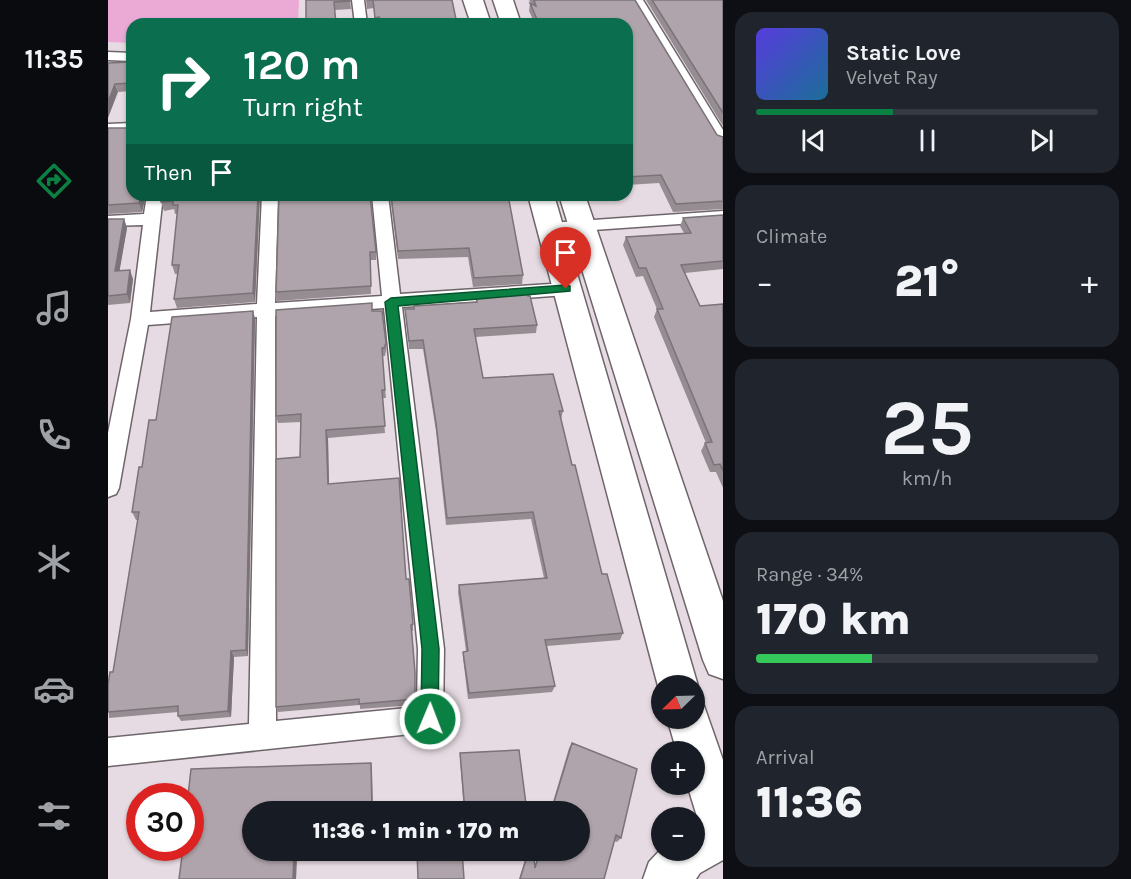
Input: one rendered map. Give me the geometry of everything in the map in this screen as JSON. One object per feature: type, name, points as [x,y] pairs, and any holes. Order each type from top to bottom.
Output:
[{"type":"main road","points":[[473,0],[479,18]]},
{"type":"main road","points":[[503,0],[509,18]]},
{"type":"main road","points":[[549,201],[568,216],[723,660]]},
{"type":"main road","points":[[568,216],[566,289],[675,675]]},
{"type":"main road","points":[[692,729],[723,828]]},
{"type":"main road","points":[[666,879],[684,857],[723,835]]},
{"type":"street","points":[[358,0],[360,18]]},
{"type":"street","points":[[637,0],[723,142]]},
{"type":"street","points":[[108,56],[126,57]]},
{"type":"street","points":[[108,128],[126,127]]},
{"type":"street","points":[[108,488],[117,394],[140,319],[154,201]]},
{"type":"street","points":[[262,738],[266,310],[270,201]]},
{"type":"street","points":[[108,752],[430,719],[431,649],[381,201]]},
{"type":"street","points":[[568,216],[723,216]]},
{"type":"street","points":[[108,221],[152,219]]},
{"type":"street","points":[[140,319],[566,289]]},
{"type":"shaded area","points":[[108,0],[299,0],[298,18],[126,18],[126,43],[108,42]]},
{"type":"building","points":[[306,0],[350,0],[334,2],[335,18],[306,18]]},
{"type":"building","points":[[373,0],[452,0],[456,18],[379,17],[375,18]]},
{"type":"building","points":[[534,0],[635,0],[717,135],[723,137],[723,201],[676,204],[661,175],[633,177],[633,18],[536,18],[530,3],[536,6]]},
{"type":"building","points":[[652,0],[723,0],[723,113]]},
{"type":"building","points":[[126,62],[126,83],[115,84],[108,102],[108,63]]},
{"type":"building","points":[[108,128],[126,128],[126,201],[140,201],[139,203],[108,205]]},
{"type":"building","points":[[173,201],[258,201],[253,293],[174,299],[179,265],[172,265],[178,205],[173,205]]},
{"type":"building","points":[[279,201],[371,201],[376,252],[370,252],[371,286],[276,292]]},
{"type":"building","points":[[392,201],[509,201],[523,275],[474,278],[469,248],[398,251]]},
{"type":"building","points":[[723,215],[723,261],[681,265],[700,306],[723,304],[723,471],[720,464],[714,465],[705,443],[712,442],[657,309],[663,309],[646,268],[639,268],[626,237],[691,233],[683,218]]},
{"type":"building","points":[[108,219],[124,219],[115,271],[130,270],[127,294],[108,296]]},
{"type":"building","points":[[527,292],[537,325],[474,329],[483,378],[553,374],[563,411],[559,411],[572,465],[575,465],[602,574],[607,574],[623,633],[545,640],[555,686],[469,693],[463,652],[468,651],[459,585],[547,578],[533,512],[447,518],[423,340],[409,341],[405,309],[414,309],[414,306],[477,302],[476,296]]},
{"type":"building","points":[[372,303],[372,311],[382,311],[386,343],[382,348],[385,426],[326,430],[328,484],[399,478],[406,579],[409,579],[413,624],[411,625],[415,699],[359,704],[359,699],[276,707],[276,459],[300,457],[301,414],[276,416],[276,310]]},
{"type":"building","points":[[253,311],[246,650],[231,651],[228,711],[178,716],[178,706],[108,712],[108,684],[110,672],[113,672],[139,512],[132,512],[139,467],[142,467],[149,420],[156,420],[172,317]]},
{"type":"building","points":[[572,743],[637,769],[621,838],[616,835],[604,879],[520,879],[526,861],[534,861],[535,868],[537,861],[590,861],[590,801],[554,801]]},
{"type":"building","points":[[519,750],[526,801],[464,801],[460,753]]},
{"type":"building","points":[[371,763],[372,801],[242,801],[242,861],[294,861],[293,879],[179,879],[181,861],[204,861],[204,783],[189,783],[191,769]]},
{"type":"building","points":[[417,861],[463,861],[464,879],[418,879]]},
{"type":"route","points":[[430,719],[431,649],[391,302],[566,289]]}]
